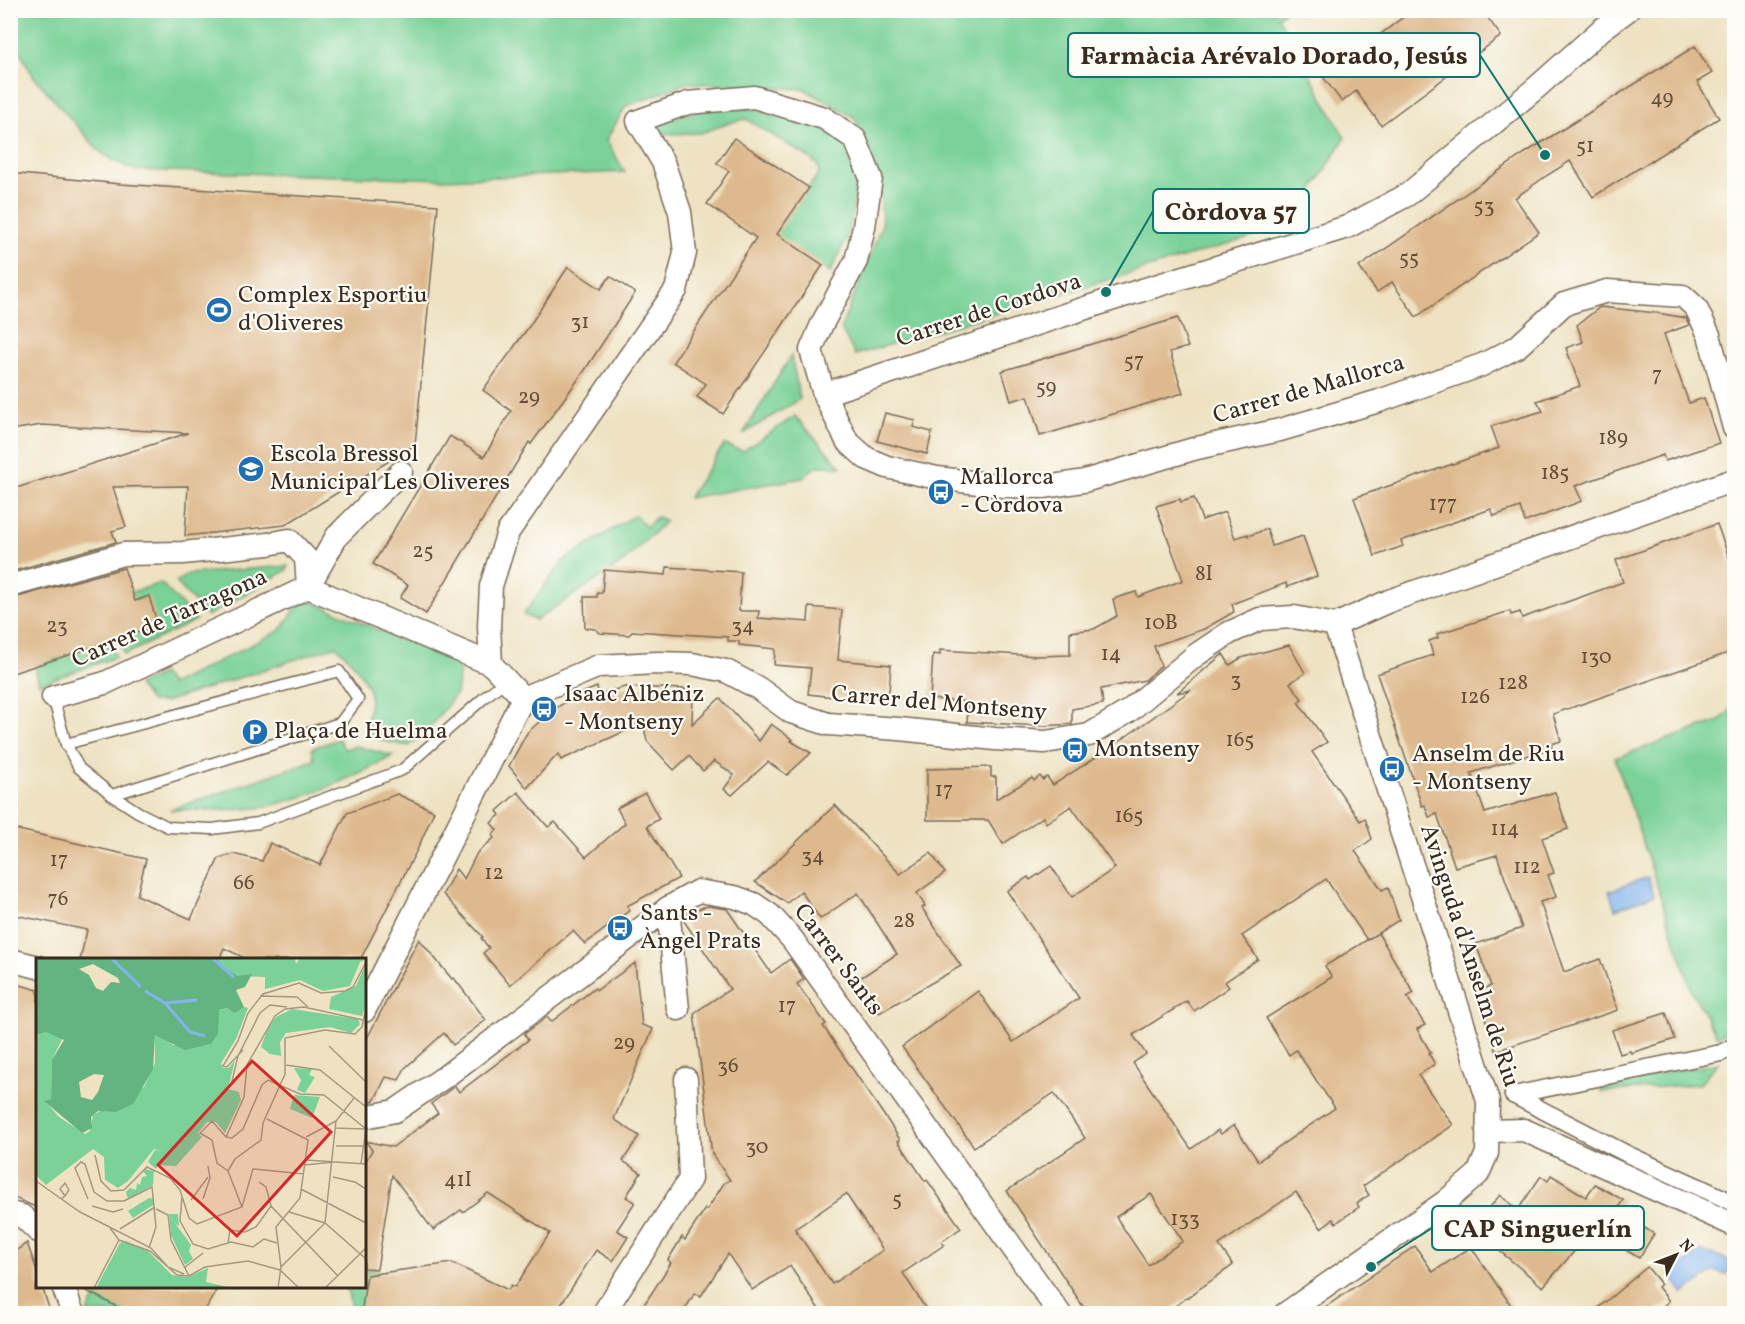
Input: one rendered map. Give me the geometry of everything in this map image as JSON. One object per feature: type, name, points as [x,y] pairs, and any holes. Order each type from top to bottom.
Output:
[{"type":"street","name":"Carrer de Cordova","points":[[824,394],[1338,223],[1407,195],[1536,88],[1601,30],[1628,10]]},
{"type":"street","name":"Carrer de Mallorca","points":[[499,672],[489,626],[490,586],[508,532],[676,290],[685,253],[680,212],[663,162],[638,121],[688,103],[754,97],[824,118],[855,139],[871,178],[864,228],[856,261],[822,324],[811,350],[824,394],[847,441],[866,458],[887,467],[938,478],[1004,486],[1045,487],[1084,481],[1197,448],[1280,430],[1389,398],[1482,365],[1518,347],[1564,304],[1607,291],[1683,296],[1696,308],[1708,334],[1734,428]]},
{"type":"street","name":"Carrer de Tarragona","points":[[53,697],[105,683],[308,586],[337,536],[401,472]]},
{"type":"street","points":[[1335,625],[1389,601],[1734,480]]},
{"type":"street","points":[[10,586],[123,554],[183,553],[289,540],[306,558],[308,586]]},
{"type":"street","name":"Carrer de Tarragona","points":[[308,586],[499,672]]},
{"type":"street","name":"Carrer del Montseny","points":[[523,698],[599,666],[692,663],[726,671],[758,688],[791,712],[828,724],[995,740],[1045,742],[1089,735],[1129,711],[1196,655],[1230,633],[1260,619],[1294,617],[1335,625]]},
{"type":"street","name":"Avinguda d'Anselm de Riu","points":[[1285,1314],[1445,1202],[1478,1174],[1486,1153],[1488,1101],[1335,625]]},
{"type":"street","points":[[366,1007],[523,698],[499,672]]},
{"type":"street","name":"Carrer Sants","points":[[366,1118],[395,1111],[446,1076],[668,908],[698,891],[735,897],[754,904],[770,915],[811,963],[1060,1314]]},
{"type":"street","points":[[668,908],[678,1009]]},
{"type":"street","points":[[10,960],[36,967]]},
{"type":"street","points":[[1734,1046],[1721,1053],[1514,1095],[1629,1155],[1734,1203]]},
{"type":"street","points":[[603,1314],[690,1179],[686,1079]]},
{"type":"street","points":[[1487,1131],[1524,1130],[1734,1225]]},
{"type":"street","points":[[10,1213],[22,1216],[36,1229]]},
{"type":"street","points":[[63,1288],[73,1314]]},
{"type":"lane","points":[[66,744],[339,671],[358,699],[340,723],[112,795]]},
{"type":"lane","points":[[53,697],[66,744],[79,768],[112,795],[138,812],[168,827],[212,829],[258,823],[402,770],[485,697],[499,672]]},
{"type":"green space","points":[[10,11],[1285,11],[1278,17],[1345,138],[1290,226],[855,355],[841,328],[882,225],[880,180],[855,118],[804,89],[687,83],[626,106],[606,140],[625,172],[444,179],[134,170],[99,151],[34,77],[11,36]]},
{"type":"green space","points":[[717,106],[755,109],[828,129],[847,144],[860,178],[847,237],[830,273],[797,249],[758,239],[791,213],[819,173],[818,166],[810,158],[746,119],[701,133],[661,134],[658,128],[660,121]]},
{"type":"green space","points":[[791,356],[800,399],[743,434]]},
{"type":"green space","points":[[795,416],[841,467],[816,466],[803,478],[688,498],[724,445],[743,451]]},
{"type":"green space","points":[[635,515],[646,527],[657,517],[666,521],[621,564],[536,620],[523,615],[563,561]]},
{"type":"green space","points":[[288,566],[287,570],[207,616],[176,582],[188,574]]},
{"type":"green space","points":[[161,583],[196,620],[124,655],[118,639],[156,624],[148,598],[133,600],[132,592]]},
{"type":"green space","points":[[311,601],[454,662],[460,670],[456,694],[427,731],[409,746],[381,740],[369,732],[367,721],[369,691],[356,667],[336,646],[165,702],[151,702],[138,685],[162,674],[171,685],[279,631],[296,609]]},
{"type":"green space","points":[[109,641],[116,657],[39,684],[35,666]]},
{"type":"green space","points":[[1734,707],[1734,1029],[1717,1036],[1692,992],[1615,758],[1719,721]]},
{"type":"green space","points":[[339,739],[344,749],[356,746],[393,756],[330,786],[280,803],[240,809],[170,810],[314,760],[312,748]]},
{"type":"green space","points":[[1718,1063],[1700,1084],[1602,1092],[1602,1084]]},
{"type":"green space","points":[[377,1269],[385,1313],[352,1313],[347,1288],[366,1288],[366,1271]]},
{"type":"green space","points":[[101,1288],[139,1288],[125,1313],[87,1313]]},
{"type":"water","points":[[1648,877],[1654,895],[1615,909],[1609,891]]},
{"type":"water","points":[[1702,1251],[1732,1261],[1727,1275],[1715,1271],[1683,1294],[1669,1273]]},
{"type":"building","points":[[1413,10],[1482,10],[1501,36],[1381,125],[1356,91],[1342,102],[1323,77]]},
{"type":"building","points":[[1695,46],[1712,73],[1697,82],[1719,118],[1593,197],[1570,161],[1546,176],[1515,198],[1539,232],[1416,317],[1392,282],[1377,292],[1359,267],[1525,153]]},
{"type":"building","points":[[734,138],[809,188],[777,234],[823,265],[723,414],[697,397],[706,384],[673,362],[756,238],[707,204],[729,171],[717,163]]},
{"type":"building","name":"Complex Esportiu d'Oliveres","points":[[10,173],[120,184],[438,205],[415,445],[285,525],[185,536],[188,486],[113,487],[126,527],[112,531],[116,542],[10,572],[10,490],[188,433],[42,425],[10,430]]},
{"type":"building","points":[[568,267],[601,289],[610,276],[635,293],[585,370],[531,444],[529,442],[426,614],[400,598],[408,585],[373,564],[450,436],[484,457],[511,411],[483,390]]},
{"type":"building","points":[[1600,307],[1686,318],[1689,325],[1664,334],[1689,403],[1704,398],[1719,443],[1665,461],[1663,455],[1575,486],[1582,501],[1525,522],[1520,507],[1494,516],[1491,509],[1401,541],[1403,546],[1375,556],[1354,498],[1499,448],[1491,426],[1543,411],[1537,401],[1580,386],[1566,348],[1583,342],[1577,325]]},
{"type":"building","points":[[1178,318],[1188,347],[1170,352],[1183,393],[1040,436],[1028,396],[1011,401],[1002,371]]},
{"type":"building","points":[[885,413],[915,420],[913,427],[932,432],[927,454],[877,441]]},
{"type":"building","points":[[1194,498],[1202,520],[1225,512],[1235,538],[1267,529],[1272,546],[1303,536],[1317,576],[1287,587],[1286,583],[1232,604],[1234,612],[1204,629],[1154,646],[1161,666],[1145,680],[1101,689],[1103,704],[1072,709],[1072,724],[1042,726],[967,722],[968,702],[930,699],[933,654],[940,655],[940,650],[1037,656],[1070,655],[1070,632],[1094,629],[1117,616],[1113,599],[1136,592],[1138,597],[1183,580],[1156,506],[1180,499],[1181,502]]},
{"type":"building","points":[[1717,524],[1734,572],[1734,651],[1553,714],[1561,741],[1551,744],[1552,748],[1471,773],[1485,813],[1555,792],[1568,829],[1542,838],[1554,873],[1548,875],[1556,897],[1540,902],[1564,972],[1600,959],[1618,1010],[1496,1051],[1476,991],[1491,986],[1476,944],[1522,928],[1497,855],[1455,867],[1437,814],[1429,817],[1425,805],[1422,806],[1377,674],[1433,655],[1429,641],[1438,638],[1437,634],[1510,611],[1511,615],[1520,612],[1522,618],[1623,582],[1616,560]]},
{"type":"building","points":[[667,567],[741,572],[739,611],[759,611],[758,618],[808,622],[809,607],[842,610],[838,660],[891,665],[889,692],[871,690],[870,701],[808,694],[811,668],[774,665],[775,649],[739,645],[739,641],[728,641],[728,637],[633,631],[629,635],[600,633],[596,629],[585,628],[584,597],[597,597],[597,593],[602,593],[604,570],[666,575]]},
{"type":"building","points":[[124,568],[135,601],[149,596],[158,626],[10,674],[10,599]]},
{"type":"building","points":[[1289,645],[1305,673],[1290,683],[1302,699],[1298,702],[1327,742],[1312,752],[1360,821],[1365,818],[1372,839],[1355,851],[1382,890],[1388,887],[1399,920],[1378,933],[1414,993],[1407,997],[1425,1025],[1417,1029],[1435,1064],[1418,1075],[1453,1125],[1363,1186],[1369,1195],[1357,1203],[1359,1207],[1336,1223],[1333,1219],[1321,1228],[1296,1192],[1219,1245],[1233,1265],[1164,1314],[1088,1314],[1007,1191],[1085,1138],[1054,1093],[974,1147],[902,1047],[978,991],[1013,1042],[1079,998],[1007,891],[1051,866],[1072,897],[1115,868],[1071,806],[1046,823],[1043,817],[1003,844],[988,820],[927,820],[927,769],[991,767],[991,777],[996,777],[996,799],[1032,778],[1034,781],[1040,776],[1043,780],[1047,777],[1053,785],[1110,748],[1191,690],[1177,693],[1223,654],[1230,665],[1241,658]],"holes":[[[1326,879],[1367,940],[1325,966],[1332,977],[1266,1018],[1289,1055],[1296,1050],[1335,1108],[1258,1161],[1234,1125],[1221,1134],[1218,1130],[1191,1149],[1133,1063],[1146,1054],[1133,1035],[1187,1001],[1194,1011],[1229,987],[1225,982],[1258,959],[1242,936]],[[1151,1194],[1183,1241],[1148,1265],[1116,1217]]]},
{"type":"building","points":[[597,687],[599,694],[625,687],[685,689],[685,691],[693,692],[692,724],[720,698],[759,741],[771,724],[793,740],[791,741],[811,753],[787,775],[768,762],[732,795],[724,789],[734,775],[714,761],[703,771],[689,756],[674,770],[647,741],[643,723],[561,760],[558,754],[527,788],[509,766],[527,733],[551,711],[577,695]]},
{"type":"building","points":[[518,792],[548,827],[555,822],[586,857],[625,823],[617,808],[645,793],[659,819],[647,826],[679,878],[627,906],[630,910],[585,944],[573,931],[510,985],[483,953],[489,948],[481,938],[483,937],[443,894],[456,869],[464,879],[477,853],[494,838],[492,835],[497,830],[491,823],[500,815],[497,811]]},
{"type":"building","points":[[397,794],[434,811],[419,846],[361,958],[245,958],[224,948],[220,958],[80,958],[87,930],[10,914],[10,828],[146,859],[137,895],[191,919],[219,858],[233,854],[262,861],[270,843],[320,865],[347,813]]},
{"type":"building","points":[[835,805],[900,874],[931,853],[945,873],[917,893],[925,906],[922,908],[961,966],[879,1013],[857,980],[897,954],[858,893],[820,919],[801,891],[787,903],[755,882]]},
{"type":"building","points":[[708,906],[727,909],[771,973],[790,959],[804,979],[797,984],[826,1024],[823,1026],[892,1127],[900,1140],[898,1141],[925,1181],[927,1180],[961,1228],[941,1242],[944,1245],[903,1273],[929,1314],[822,1314],[790,1266],[752,1290],[728,1254],[701,1296],[695,1293],[682,1314],[638,1314],[671,1263],[668,1260],[682,1237],[685,1240],[724,1183],[730,1180],[712,1154],[694,1013],[730,989],[684,921],[690,911]],"holes":[[[846,1194],[883,1250],[832,1284],[795,1229]]]},
{"type":"building","points":[[419,939],[452,979],[454,978],[486,1020],[453,1045],[444,1033],[405,1068],[399,1080],[386,1077],[374,1101],[366,1103],[366,1040]]},
{"type":"building","points":[[635,963],[642,1025],[653,1029],[614,1119],[639,1136],[623,1161],[641,1173],[626,1197],[635,1202],[617,1230],[628,1237],[613,1261],[596,1250],[555,1314],[361,1314],[367,1275],[452,1263],[508,1290],[511,1285],[515,1287],[550,1233],[488,1193],[463,1212],[461,1210],[433,1230],[392,1175],[377,1269],[366,1268],[366,1160],[372,1150],[366,1141],[393,1147],[438,1113],[431,1104],[440,1097],[455,1086],[459,1092],[528,1040],[524,1034],[547,1017],[551,1022],[595,988],[597,990]]},
{"type":"building","points":[[10,982],[36,989],[36,1207],[10,1196]]},
{"type":"building","points":[[1666,1013],[1675,1039],[1631,1053],[1630,1051],[1620,1054],[1612,1030]]},
{"type":"building","points":[[1551,1175],[1586,1197],[1595,1184],[1623,1200],[1617,1210],[1654,1234],[1639,1258],[1593,1230],[1543,1287],[1484,1238],[1488,1236],[1475,1225],[1500,1195],[1518,1210],[1541,1176],[1548,1181]]},
{"type":"building","points":[[27,1243],[36,1268],[36,1288],[42,1288],[51,1314],[10,1314],[10,1255]]},
{"type":"building","points":[[1415,1246],[1433,1272],[1471,1247],[1517,1314],[1315,1314]]},
{"type":"building","points":[[1647,1267],[1661,1284],[1658,1287],[1669,1301],[1654,1314],[1591,1314]]},
{"type":"building","points":[[81,1288],[217,1288],[203,1314],[131,1314]]},
{"type":"place","name":"Farmàcia Arévalo Dorado, Jesús","points":[[1545,155]]},
{"type":"place","name":"Còrdova 57","points":[[1106,292]]},
{"type":"place","name":"Complex Esportiu d'Oliveres","points":[[219,310]]},
{"type":"place","name":"Escola Bressol Municipal Les Oliveres","points":[[251,469]]},
{"type":"place","name":"Mallorca - Còrdova","points":[[941,492]]},
{"type":"place","name":"Isaac Albéniz - Montseny","points":[[544,709]]},
{"type":"place","name":"Plaça de Huelma","points":[[255,732]]},
{"type":"place","name":"Montseny","points":[[1075,750]]},
{"type":"place","name":"Anselm de Riu - Montseny","points":[[1392,769]]},
{"type":"place","name":"Sants - Àngel Prats","points":[[620,928]]},
{"type":"place","name":"CAP Singuerlín","points":[[1371,1267]]}]
